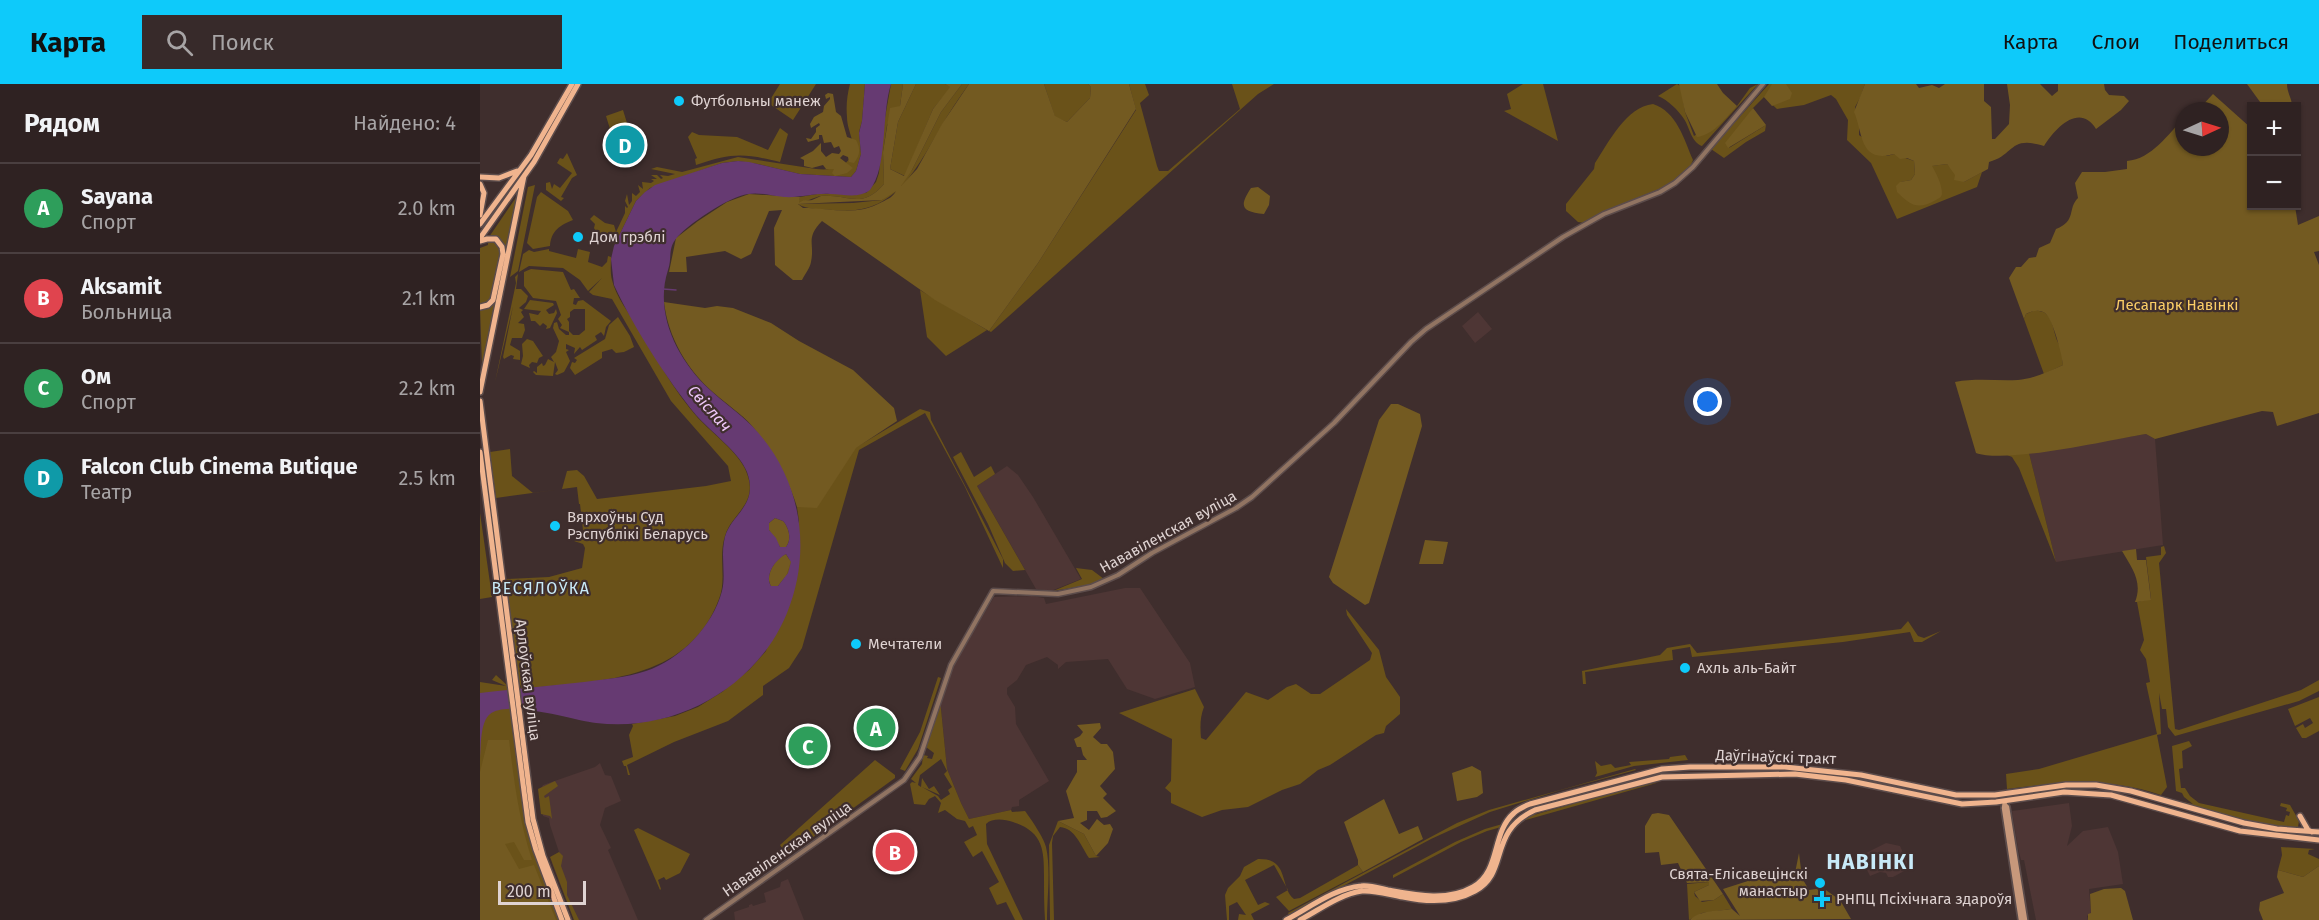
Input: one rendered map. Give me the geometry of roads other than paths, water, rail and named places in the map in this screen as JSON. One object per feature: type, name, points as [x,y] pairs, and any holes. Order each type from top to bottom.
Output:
[{"type":"main road","points":[[480,224],[523,166],[572,84]]},
{"type":"main road","points":[[480,240],[550,135],[578,84]]},
{"type":"main road","points":[[480,177],[505,177],[523,166]]},
{"type":"main road","points":[[480,392],[524,176]]},
{"type":"main road","points":[[480,184],[484,194],[480,215]]},
{"type":"main road","points":[[480,240],[496,239],[502,247],[503,254],[493,300],[488,305],[480,307]]},
{"type":"main road","name":"Арлоўская вуліца","points":[[480,401],[482,451],[533,841],[562,920]]},
{"type":"main road","points":[[1755,766],[1755,774]]},
{"type":"main road","name":"Даўгінаўскі тракт","points":[[1577,795],[1662,769],[1755,766],[1830,770],[1956,795],[2006,794],[2049,787],[2096,785],[2131,792],[2244,823],[2293,831],[2316,832]]},
{"type":"main road","name":"Даўгінаўскі тракт","points":[[1300,920],[1347,888],[1363,886],[1430,897],[1461,892],[1474,887],[1491,867],[1499,836],[1514,812],[1530,804],[1662,777],[1755,774],[1826,777],[1952,803],[2005,803],[2081,792],[2111,795],[2241,831],[2319,840]]},
{"type":"main road","points":[[2049,787],[2050,795]]},
{"type":"main road","name":"Арлоўская вуліца","points":[[527,794],[536,832],[568,920]]},
{"type":"main road","points":[[2006,794],[2005,803],[2013,838],[2023,920]]},
{"type":"main road","points":[[2168,810],[2169,802]]},
{"type":"main road","points":[[2293,831],[2299,827],[2300,816],[2308,830],[2316,832]]},
{"type":"main road","name":"Даўгінаўскі тракт","points":[[1286,920],[1328,902]]},
{"type":"street","name":"Нававіленская вуліца","points":[[706,920],[904,780],[920,757],[951,664],[993,591],[1058,594],[1091,587],[1106,581],[1152,553],[1236,508],[1252,497],[1334,423],[1426,329],[1563,237],[1604,214],[1666,189],[1684,177],[1763,84]]},
{"type":"water","name":"Свіслач","points":[[865,84],[891,84],[882,155],[876,180],[870,190],[851,195],[780,197],[752,194],[740,196],[720,205],[698,219],[675,240],[664,286],[666,319],[678,350],[697,377],[747,421],[769,446],[782,467],[791,491],[798,515],[799,564],[795,589],[787,613],[773,639],[756,663],[710,700],[683,712],[655,720],[626,724],[596,723],[526,709],[499,710],[490,714],[484,723],[480,759],[480,693],[623,677],[659,666],[683,650],[703,629],[718,604],[722,591],[723,548],[726,533],[746,503],[750,484],[747,472],[738,457],[696,415],[673,385],[651,352],[614,285],[611,259],[614,246],[636,201],[655,185],[722,163],[738,161],[800,174],[851,177],[856,171],[861,154],[859,133]],"holes":[[[775,518],[783,521],[788,530],[789,541],[786,547],[780,547],[769,530],[769,523]],[[786,554],[791,562],[788,573],[778,586],[771,586],[770,572],[778,560]]]},
{"type":"waterway","points":[[663,289],[676,290]]},
{"type":"place","name":"Футбольны манеж","points":[[679,101]]},
{"type":"place","name":"Falcon Club Cinema Butique","points":[[625,145]]},
{"type":"place","name":"Дом грэблі","points":[[578,237]]},
{"type":"place","name":"Вярхоўны Суд Рэспублікі Беларусь","points":[[555,526]]},
{"type":"place","name":"Мечтатели","points":[[856,644]]},
{"type":"place","name":"Ахль аль-Байт","points":[[1685,668]]},
{"type":"place","name":"Sayana","points":[[876,728]]},
{"type":"place","name":"Ом","points":[[808,746]]},
{"type":"place","name":"Aksamit","points":[[895,852]]},
{"type":"place","name":"Свята-Елісавецінскі манастыр","points":[[1820,883]]},
{"type":"place","name":"РНПЦ Псіхічнага здароўя","points":[[1822,899]]},
{"type":"district","name":"ВЕСЯЛОЎКА","points":[[541,588]]},
{"type":"district","name":"НАВІНКІ","points":[[1871,862]]},
{"type":"park label","name":"Лесапарк Навінкі","points":[[2177,305]]}]
